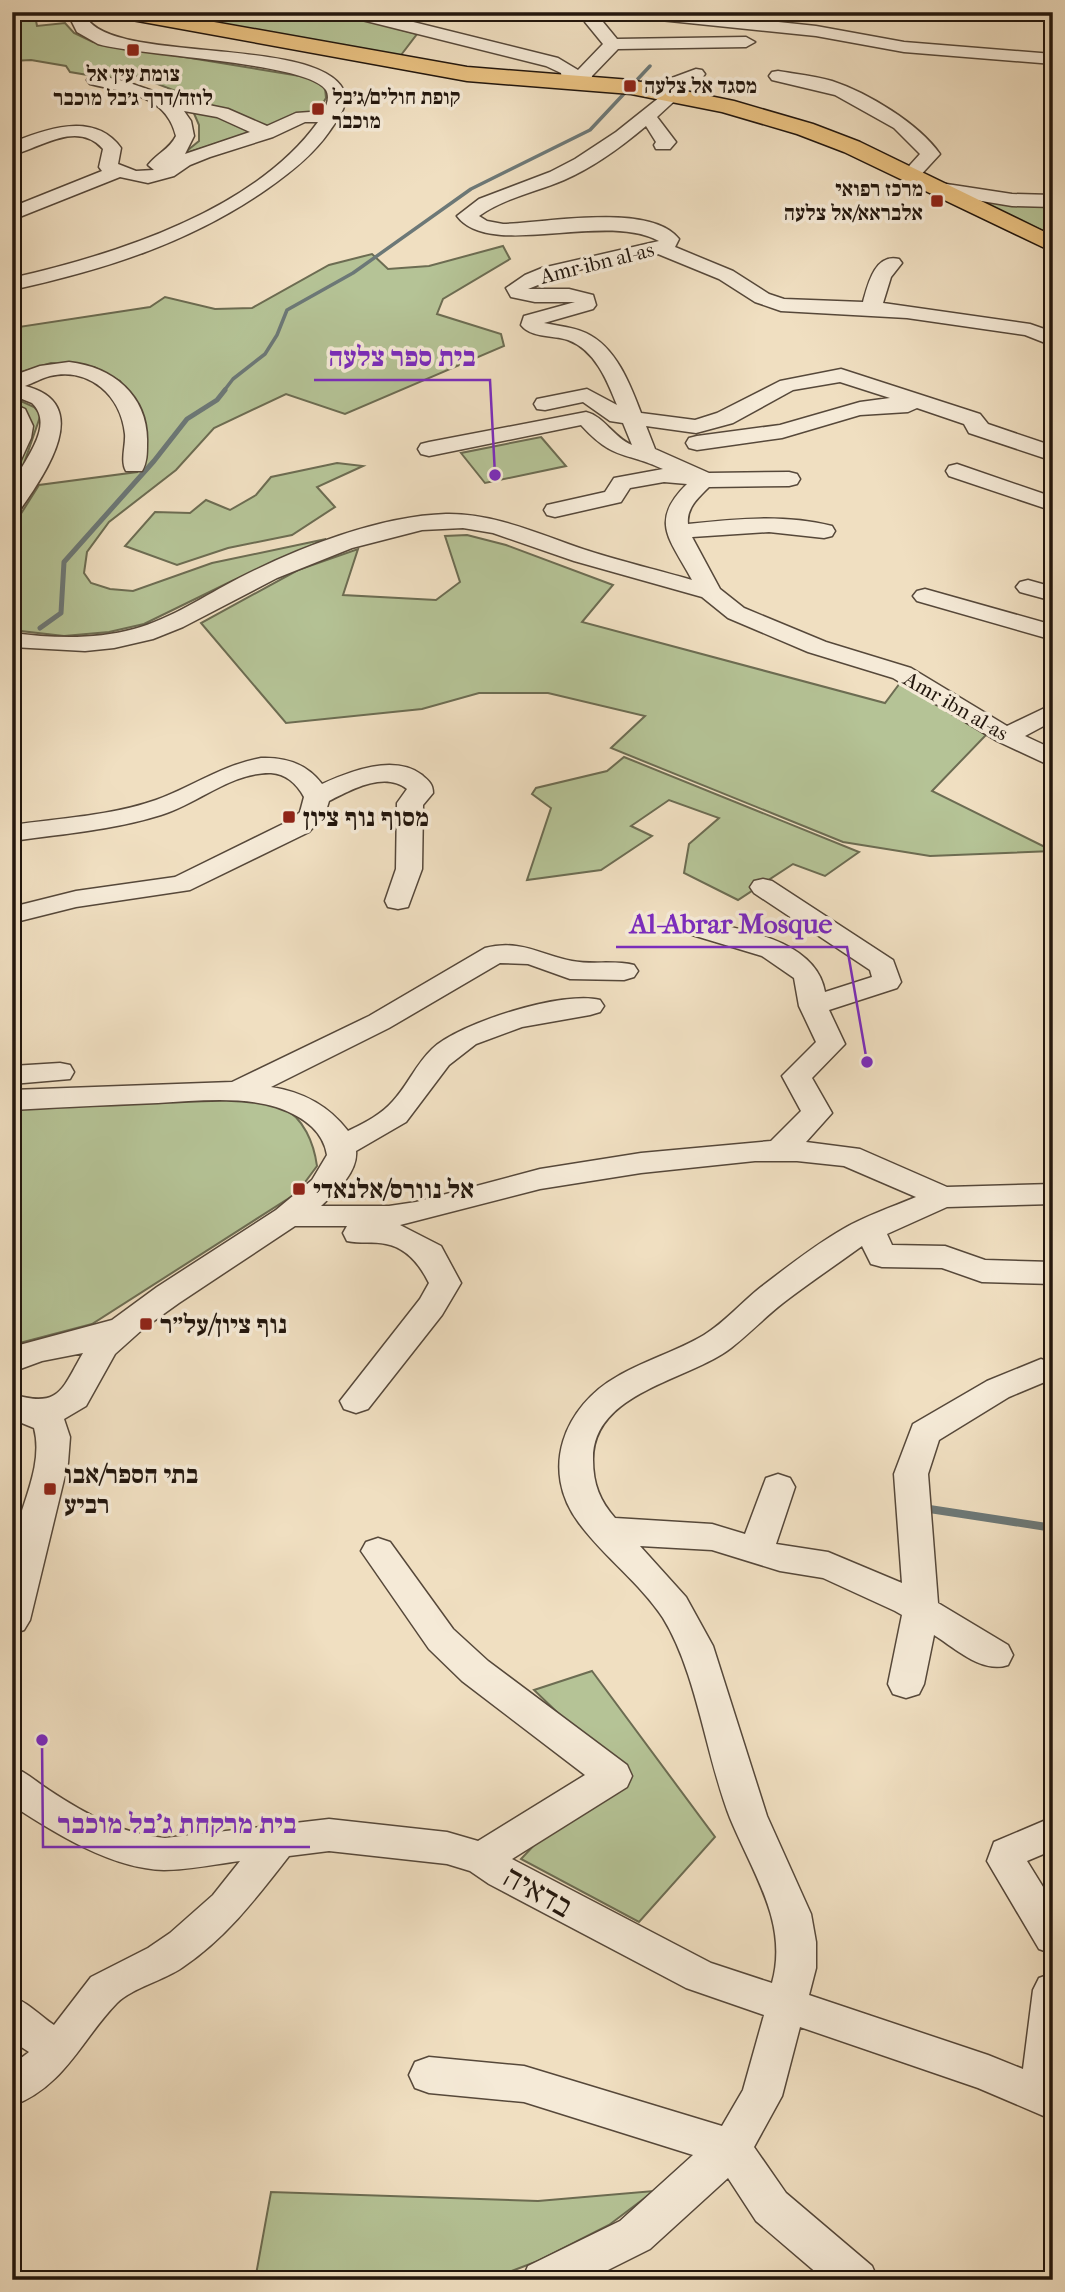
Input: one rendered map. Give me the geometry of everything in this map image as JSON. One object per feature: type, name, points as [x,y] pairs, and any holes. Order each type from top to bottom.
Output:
[{"type":"main road","points":[[121,12],[467,74],[640,88],[756,114],[805,129],[909,174],[993,218],[1053,244]]},
{"type":"street","points":[[12,284],[128,255],[233,206],[310,145],[337,106],[338,97],[334,87],[319,77],[271,65],[110,42],[92,37],[85,31],[79,25],[75,12]]},
{"type":"street","points":[[352,12],[552,62],[570,71],[577,82],[610,50],[612,44]]},
{"type":"street","points":[[602,12],[594,22],[612,44],[674,46],[722,41],[746,42]]},
{"type":"street","points":[[631,12],[816,31],[904,47],[1053,59]]},
{"type":"street","points":[[1043,12],[1053,14]]},
{"type":"street","points":[[640,88],[671,84],[696,74]]},
{"type":"street","points":[[778,76],[825,85],[900,124],[931,154],[909,174]]},
{"type":"street","points":[[96,80],[168,102],[222,113],[267,133]]},
{"type":"street","name":"Amr ibn al-as","points":[[645,450],[618,381],[601,354],[582,338],[531,325],[531,320],[543,315],[586,305],[586,299],[564,294],[528,297],[518,293],[516,288],[527,281],[562,270],[660,248],[667,245],[669,239],[662,232],[638,225],[591,224],[509,230],[478,224],[467,216],[482,206],[564,173],[648,119],[673,94]]},
{"type":"street","points":[[12,214],[170,157],[178,150],[185,136],[179,113],[168,102]]},
{"type":"street","points":[[12,150],[52,134],[88,132],[108,142],[112,148],[108,167],[148,177],[167,172],[183,160],[267,133],[302,117],[330,116]]},
{"type":"street","points":[[648,119],[667,142],[663,145]]},
{"type":"street","points":[[1012,200],[1053,185]]},
{"type":"street","points":[[940,189],[1012,200],[1053,201]]},
{"type":"street","points":[[660,248],[726,275],[762,298],[781,305],[871,308],[1030,330],[1053,340]]},
{"type":"street","points":[[871,308],[881,276],[892,263]]},
{"type":"street","points":[[12,383],[36,373],[66,368],[96,372],[107,378],[125,400],[132,414],[136,433],[134,466]]},
{"type":"street","points":[[545,404],[587,395],[612,414],[696,427],[724,418],[787,385],[841,375],[972,419],[977,423],[977,428],[986,432],[1028,443],[1053,454]]},
{"type":"street","points":[[12,389],[40,399],[48,407],[50,420],[38,464],[12,505]]},
{"type":"street","points":[[429,449],[586,418],[615,447],[634,454],[645,450],[778,432],[849,410],[880,405],[921,409],[936,406]]},
{"type":"street","points":[[12,408],[17,412],[22,424],[21,438],[12,457]]},
{"type":"street","points":[[645,450],[658,460],[685,468],[700,479]]},
{"type":"street","points":[[957,471],[1024,497],[1053,504]]},
{"type":"street","points":[[555,510],[613,496],[622,483],[673,474],[700,479],[789,479]]},
{"type":"street","points":[[700,479],[678,510],[678,532],[757,524],[804,526],[824,531]]},
{"type":"street","points":[[12,640],[65,645],[128,638],[178,620],[275,571],[317,554],[406,527],[444,521],[498,525],[580,555],[710,592]]},
{"type":"street","name":"Amr ibn al-as","points":[[678,532],[710,592],[736,613],[817,647],[902,673],[1006,736],[1053,759]]},
{"type":"street","points":[[1028,587],[1053,594]]},
{"type":"street","points":[[925,596],[1053,633]]},
{"type":"street","points":[[1006,736],[1053,711]]},
{"type":"street","points":[[12,833],[99,821],[154,808],[185,797],[237,771],[261,766],[292,769],[304,778],[317,797],[313,814],[300,826],[197,878],[164,888],[76,899],[12,915]]},
{"type":"street","points":[[317,797],[357,779],[375,775],[404,776],[415,780],[421,786],[420,793],[410,803],[409,869],[398,901]]},
{"type":"street","points":[[764,887],[883,966],[887,982],[813,1006]]},
{"type":"street","points":[[699,928],[740,939],[788,958],[807,975],[813,1006],[831,1044],[796,1076],[817,1113],[779,1151]]},
{"type":"street","points":[[238,1091],[379,1022],[495,954],[531,956],[570,970],[624,971]]},
{"type":"street","points":[[343,1145],[376,1130],[408,1104],[424,1076],[452,1047],[492,1028],[536,1014],[590,1006]]},
{"type":"street","points":[[12,1075],[60,1072]]},
{"type":"street","points":[[12,1100],[238,1091],[289,1101],[312,1111],[326,1120],[343,1145],[341,1164],[328,1183],[288,1216],[129,1324],[104,1347],[82,1385],[51,1463],[12,1620]]},
{"type":"street","points":[[288,1216],[390,1216],[416,1212],[540,1179],[641,1163],[779,1151],[849,1156],[943,1196]]},
{"type":"street","points":[[543,2280],[635,2235],[731,2148],[762,2095],[796,1968],[797,1942],[792,1914],[748,1816],[695,1646],[674,1607],[590,1513],[580,1491],[576,1471],[576,1446],[589,1421],[604,1403],[628,1385],[717,1342],[772,1296],[854,1236],[943,1196],[1053,1194]]},
{"type":"street","points":[[321,1217],[326,1233],[392,1233],[430,1254],[445,1283],[431,1307],[356,1401]]},
{"type":"street","points":[[869,1229],[882,1256],[945,1257],[982,1271],[1053,1273]]},
{"type":"street","points":[[12,1360],[37,1350],[103,1336],[129,1324]]},
{"type":"street","points":[[51,1349],[62,1351],[79,1361],[82,1385]]},
{"type":"street","points":[[906,1684],[921,1610],[911,1474],[925,1433],[998,1389],[1041,1371]]},
{"type":"street","points":[[23,1409],[60,1408],[82,1385]]},
{"type":"street","points":[[23,1409],[49,1422],[53,1437],[51,1463]]},
{"type":"street","points":[[757,1550],[778,1487]]},
{"type":"street","points":[[606,1531],[712,1537],[780,1558],[828,1565],[863,1579],[921,1610],[995,1655]]},
{"type":"street","points":[[378,1551],[441,1639],[475,1671],[614,1776],[482,1858]]},
{"type":"street","name":"בדאיה","points":[[12,1782],[28,1796],[71,1824],[136,1851],[165,1854],[329,1835],[447,1848],[482,1858],[502,1872],[700,1976],[988,2073],[1047,2099]]},
{"type":"street","points":[[1053,1833],[1007,1853],[1006,1861],[1053,1937]]},
{"type":"street","points":[[12,2088],[35,2072],[59,2049],[105,1989],[162,1960],[184,1945],[227,1907],[279,1840]]},
{"type":"street","points":[[1047,2099],[1053,1990]]},
{"type":"street","points":[[12,2014],[20,2025],[59,2049]]},
{"type":"street","points":[[429,2075],[524,2084],[731,2148],[771,2207],[857,2280]]},
{"type":"green space","points":[[152,12],[335,12],[417,34],[398,59]]},
{"type":"green space","points":[[35,15],[37,26],[65,23],[74,33],[93,42],[312,78],[325,88],[326,98],[317,113],[183,154],[199,141],[199,125],[186,95],[132,74],[117,80],[70,72],[66,66],[31,60],[12,61],[12,16]]},
{"type":"green space","points":[[958,195],[1053,207],[1053,235]]},
{"type":"green space","points":[[503,246],[510,259],[443,299],[437,314],[501,334],[504,346],[345,414],[286,394],[214,428],[176,470],[109,522],[87,552],[84,573],[91,583],[110,589],[133,591],[212,563],[326,539],[144,624],[109,632],[64,636],[12,630],[12,528],[39,485],[137,472],[143,432],[132,401],[120,381],[94,367],[51,363],[12,375],[12,328],[150,307],[165,297],[215,309],[252,308],[329,265],[372,254],[388,269],[429,266]]},
{"type":"green space","points":[[12,397],[34,407],[41,414],[21,472],[12,486]]},
{"type":"green space","points":[[541,437],[566,466],[485,483],[461,453]]},
{"type":"green space","points":[[337,463],[363,466],[317,487],[335,507],[292,535],[228,548],[177,565],[125,546],[155,512],[190,513],[206,500],[230,510],[256,495],[271,477]]},
{"type":"green space","points":[[467,535],[506,545],[613,585],[582,622],[885,703],[900,683],[986,735],[932,791],[1053,851],[930,856],[843,842],[611,748],[645,716],[548,693],[479,693],[422,709],[286,723],[201,623],[298,570],[358,549],[343,595],[436,600],[460,582],[445,536]]},
{"type":"green space","points":[[624,757],[859,852],[825,876],[793,864],[738,900],[684,873],[689,844],[719,818],[669,800],[631,826],[652,836],[601,870],[527,880],[551,808],[532,794],[536,788],[607,771]]},
{"type":"green space","points":[[238,1098],[281,1107],[302,1124],[310,1140],[317,1166],[297,1193],[92,1324],[12,1345],[12,1101]]},
{"type":"green space","points":[[592,1671],[715,1837],[639,1922],[521,1859],[611,1764],[534,1690]]},
{"type":"green space","points":[[654,2191],[609,2225],[538,2261],[488,2280],[255,2280],[271,2192],[538,2201]]},
{"type":"waterway","points":[[223,392],[233,379],[265,354],[277,335],[287,310],[353,273],[471,189],[590,130],[650,66]]},
{"type":"waterway","points":[[40,628],[61,613],[64,562],[154,461],[187,419],[217,400],[225,390]]},
{"type":"waterway","points":[[923,1508],[1053,1528]]},
{"type":"place","name":"צומת עין אל לוזה/דרך ג׳בל מוכבר","points":[[133,50]]},
{"type":"place","name":"מסגד אל צלעה","points":[[630,86]]},
{"type":"place","name":"קופת חולים/ג׳בל מוכבר","points":[[318,109]]},
{"type":"place","name":"מרכז רפואי אלבראא/אל צלעה","points":[[937,201]]},
{"type":"place","name":"בית ספר צלעה","points":[[495,475]]},
{"type":"place","name":"מסוף נוף ציון","points":[[289,817]]},
{"type":"place","name":"Al-Abrar Mosque","points":[[867,1062]]},
{"type":"place","name":"אל נוורס/אלנאדי","points":[[299,1189]]},
{"type":"place","name":"נוף ציון/על״ר","points":[[146,1324]]},
{"type":"place","name":"בתי הספר/אבו רביע","points":[[50,1489]]},
{"type":"place","name":"בית מרקחת ג'בל מוכבר","points":[[42,1740]]}]
